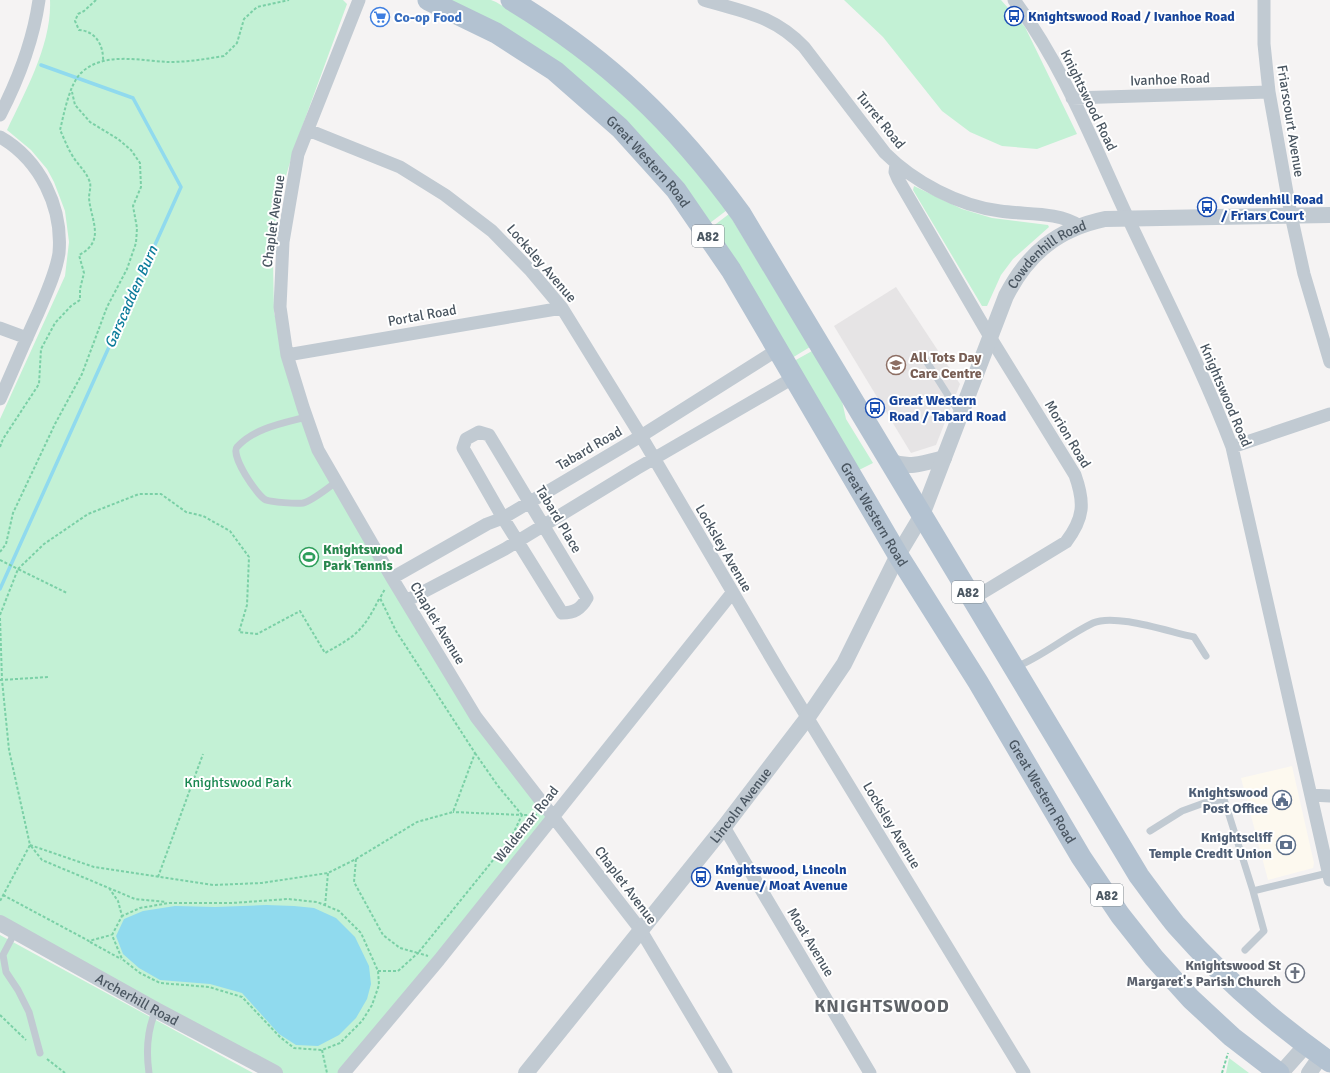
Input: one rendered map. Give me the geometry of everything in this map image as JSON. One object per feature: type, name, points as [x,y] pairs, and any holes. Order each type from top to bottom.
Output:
[{"type":"main road","name":"Great Western Road","points":[[428,0],[496,33],[555,71],[620,128],[676,190],[731,270],[898,555],[978,682],[1081,857],[1120,915],[1154,958],[1191,999],[1232,1037],[1280,1073]]},
{"type":"main road","name":"A82","points":[[511,0],[541,18],[595,57],[652,107],[711,173],[741,214],[1139,876],[1175,923],[1234,986],[1261,1010],[1319,1055]]},
{"type":"street","points":[[0,115],[25,60],[32,40],[39,0]]},
{"type":"street","name":"Chaplet Avenue","points":[[359,0],[298,154],[283,242],[280,307],[287,355],[306,417],[318,450],[336,482],[476,717],[640,929],[726,1073]]},
{"type":"street","name":"Turret Road","points":[[704,0],[756,15],[773,22],[793,36],[804,47],[885,153],[896,164],[895,172],[898,179],[990,337]]},
{"type":"street","name":"Knightswood Road","points":[[1014,0],[1046,49],[1072,98],[1205,381],[1232,447],[1329,877]]},
{"type":"street","name":"Friarscourt Avenue","points":[[1264,0],[1264,44],[1269,92],[1291,215],[1304,274],[1330,362]]},
{"type":"street","name":"Ivanhoe Road","points":[[1072,98],[1269,92]]},
{"type":"street","name":"Locksley Avenue","points":[[308,130],[400,167],[445,195],[492,231],[531,271],[562,308],[641,436],[732,593],[1024,1073]]},
{"type":"street","points":[[0,137],[19,150],[38,172],[52,201],[58,226],[59,254],[51,283],[0,399]]},
{"type":"street","points":[[896,164],[940,191],[972,204],[997,211],[1064,217],[1080,226]]},
{"type":"street","name":"Cowdenhill Road","points":[[922,515],[1006,296],[1024,266],[1049,242],[1080,226],[1105,219],[1330,215]]},
{"type":"street","name":"Portal Road","points":[[287,355],[562,308]]},
{"type":"street","points":[[0,328],[27,338]]},
{"type":"street","name":"Morion Road","points":[[972,599],[1066,542],[1080,519],[1082,505],[1080,490],[1075,475],[990,337]]},
{"type":"street","name":"Tabard Road","points":[[392,578],[487,524],[503,518],[529,501],[641,436],[777,350]]},
{"type":"street","points":[[406,601],[517,541],[653,459],[793,378]]},
{"type":"street","points":[[1232,447],[1330,414]]},
{"type":"street","name":"Tabard Place","points":[[478,432],[490,435],[544,524],[587,598],[583,606],[572,613],[562,613],[503,518],[462,448],[466,439],[478,432]]},
{"type":"street","points":[[890,461],[900,465],[909,466],[944,458]]},
{"type":"street","name":"Lincoln Avenue","points":[[526,1073],[640,929],[724,827],[808,717],[844,664],[898,555],[922,515]]},
{"type":"street","name":"Waldemar Road","points":[[344,1073],[439,960],[732,593]]},
{"type":"street","points":[[1311,795],[1330,796]]},
{"type":"street","name":"Moat Avenue","points":[[724,827],[870,1073]]},
{"type":"street","name":"Archerhill Road","points":[[0,923],[156,1010],[275,1073]]},
{"type":"street","points":[[1280,1073],[1319,1055]]},
{"type":"street","points":[[1309,1073],[1319,1055]]},
{"type":"lane","points":[[923,356],[961,416]]},
{"type":"lane","points":[[306,417],[266,427],[236,447],[235,451],[237,461],[259,495],[266,500],[303,503],[336,482]]},
{"type":"lane","points":[[1014,668],[1032,661],[1094,623],[1116,619],[1194,638],[1206,656]]},
{"type":"lane","points":[[1150,831],[1182,811],[1224,799],[1264,930],[1245,950]]},
{"type":"lane","points":[[1252,891],[1329,877]]},
{"type":"lane","points":[[15,932],[3,954],[6,972],[18,990],[29,1012],[40,1053]]},
{"type":"lane","points":[[149,1073],[147,1057],[148,1042],[156,1010]]},
{"type":"path","points":[[96,0],[84,11],[78,14],[75,21],[79,30],[87,30],[98,40],[103,52],[103,62]]},
{"type":"path","points":[[76,83],[80,74],[90,66],[122,58],[170,62],[224,56],[237,43],[244,19],[257,7],[289,0]]},
{"type":"path","points":[[0,552],[6,544],[16,506],[52,429],[82,374],[107,307],[127,269],[136,243],[137,228],[133,206],[140,188],[140,163],[131,150],[118,139],[90,122],[75,105],[71,91]]},
{"type":"path","points":[[0,615],[18,569],[44,544],[88,514],[139,494],[161,494],[186,512],[203,516],[230,531],[249,557],[247,605],[238,632],[258,634],[300,611],[325,653],[351,639],[367,622],[392,578]]},
{"type":"path","points":[[0,560],[68,593]]},
{"type":"path","points":[[380,598],[396,631],[475,753],[498,786],[522,815]]},
{"type":"path","points":[[0,618],[1,680],[9,750],[30,845],[42,860],[135,898],[168,903],[232,903],[288,899],[317,902],[339,911],[361,933],[378,971],[379,985],[372,1005],[362,1021],[340,1043],[322,1050],[294,1048],[280,1037],[242,997],[210,987],[160,983],[140,973],[122,959],[3,895]]},
{"type":"path","points":[[1,680],[49,677]]},
{"type":"path","points":[[453,812],[475,753]]},
{"type":"path","points":[[158,876],[202,754]]},
{"type":"path","points":[[30,845],[94,867],[214,885],[262,883],[328,873],[356,859],[417,822],[453,812],[553,816]]},
{"type":"path","points":[[378,971],[398,971],[418,953],[511,838],[522,815]]},
{"type":"path","points":[[0,901],[30,845]]},
{"type":"path","points":[[356,859],[354,882],[383,936],[400,948],[439,960]]},
{"type":"path","points":[[325,906],[328,873]]},
{"type":"path","points":[[109,888],[118,902],[122,916]]},
{"type":"path","points":[[89,941],[112,935],[122,916],[140,908],[168,903]]},
{"type":"path","points":[[112,935],[122,959]]},
{"type":"path","points":[[322,1050],[327,1073]]},
{"type":"path","points":[[1222,1073],[1229,1050]]},
{"type":"shaded area","points":[[896,287],[960,384],[936,445],[911,453],[834,326]]},
{"type":"shaded area","points":[[1292,766],[1314,863],[1313,868],[1268,880],[1241,778]]},
{"type":"green space","name":"Knightswood Park","points":[[50,0],[343,0],[347,4],[294,149],[280,196],[273,260],[274,313],[318,450],[476,717],[553,816],[344,1073],[275,1073],[0,923],[0,419],[65,276],[69,242],[65,211],[54,182],[47,169],[31,150],[7,130],[29,84],[42,50],[47,34]]},
{"type":"green space","points":[[447,0],[491,0],[496,2],[571,51],[629,98],[659,128],[727,210],[710,223],[664,165]]},
{"type":"green space","points":[[844,0],[1001,0],[1025,27],[1077,134],[1037,149],[1002,146],[970,132],[942,111],[883,37]]},
{"type":"green space","points":[[914,186],[962,209],[992,218],[1048,225],[1049,227],[1013,259],[1001,275],[987,306],[982,306],[913,190]]},
{"type":"green space","points":[[729,214],[810,347],[792,358],[712,227]]},
{"type":"green space","points":[[812,351],[842,401],[846,419],[873,463],[859,470],[794,361]]},
{"type":"green space","points":[[0,935],[253,1073],[0,1073]]},
{"type":"green space","points":[[1229,1058],[1249,1073],[1226,1073]]},
{"type":"water","points":[[266,905],[314,908],[336,918],[355,937],[369,966],[371,984],[367,999],[356,1018],[339,1035],[318,1046],[296,1045],[279,1034],[242,993],[210,984],[160,980],[139,968],[123,954],[116,936],[124,919],[143,911],[175,906],[215,907]]},
{"type":"waterway","name":"Garscadden Burn","points":[[0,589],[181,187],[133,98],[41,65]]},
{"type":"place","name":"Knightswood Road / Ivanhoe Road","points":[[1014,16]]},
{"type":"place","name":"Co-op Food","points":[[380,17]]},
{"type":"place","name":"Cowdenhill Road / Friars Court","points":[[1207,207]]},
{"type":"place","name":"All Tots Day Care Centre","points":[[896,365]]},
{"type":"place","name":"Great Western Road / Tabard Road","points":[[875,408]]},
{"type":"place","name":"Knightswood Park Tennis","points":[[309,557]]},
{"type":"place","name":"Knightswood Post Office","points":[[1282,800]]},
{"type":"place","name":"Knightscliff Temple Credit Union","points":[[1286,845]]},
{"type":"place","name":"Knightswood, Lincoln Avenue/ Moat Avenue","points":[[701,877]]},
{"type":"place","name":"Knightswood St Margaret's Parish Church","points":[[1295,973]]},
{"type":"district","name":"KNIGHTSWOOD","points":[[882,1006]]}]
